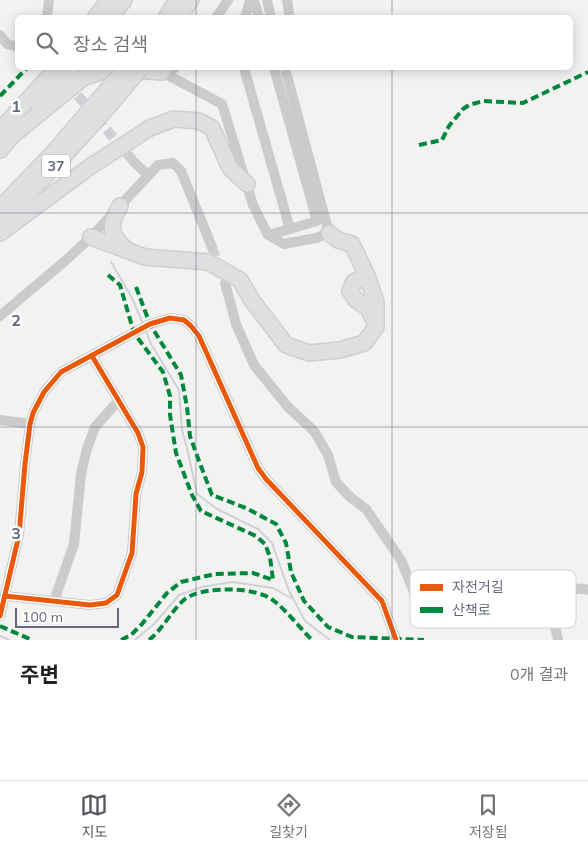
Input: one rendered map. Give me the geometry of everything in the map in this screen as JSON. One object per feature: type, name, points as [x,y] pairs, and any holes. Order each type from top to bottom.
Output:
[{"type":"highway","points":[[98,15],[109,0]]},
{"type":"highway","points":[[112,15],[124,0]]},
{"type":"highway","points":[[168,15],[178,0]]},
{"type":"highway","points":[[181,15],[191,0]]},
{"type":"highway","points":[[0,150],[6,132],[55,70]]},
{"type":"highway","points":[[6,132],[69,70]]},
{"type":"highway","points":[[6,132],[84,78],[106,70]]},
{"type":"highway","name":"37","points":[[0,223],[54,167],[105,101],[125,70]]},
{"type":"highway","name":"37","points":[[0,208],[105,101],[139,70]]},
{"type":"highway","points":[[0,233],[91,166],[150,128],[174,119],[199,121],[212,128],[230,168],[247,184]]},
{"type":"highway","points":[[120,206],[112,219],[112,230],[116,240],[127,250]]},
{"type":"highway","points":[[91,237],[145,257],[208,262],[240,280],[251,299],[286,345],[309,353],[340,350],[364,343],[376,327],[376,302],[367,276],[352,244],[338,240],[329,233]]},
{"type":"highway","points":[[367,276],[354,282],[350,291],[356,300],[368,308],[376,327]]},
{"type":"street","points":[[47,15],[49,0]]},
{"type":"street","points":[[218,15],[228,0]]},
{"type":"street","points":[[247,15],[250,0]]},
{"type":"street","points":[[254,0],[258,15]]},
{"type":"street","points":[[268,0],[270,15]]},
{"type":"street","points":[[287,0],[289,15]]},
{"type":"street","points":[[0,35],[7,44],[15,47]]},
{"type":"street","points":[[168,70],[222,104],[253,205],[268,235],[284,244],[316,238],[329,233],[286,70]]},
{"type":"street","points":[[245,70],[290,229]]},
{"type":"street","points":[[268,235],[317,221],[275,70]]},
{"type":"street","points":[[134,162],[148,175]]},
{"type":"street","points":[[0,316],[65,262],[158,165],[173,163],[181,172],[212,247]]},
{"type":"street","points":[[225,283],[236,324],[254,365],[288,407],[314,431],[328,456],[336,482],[350,497],[366,509],[401,560],[410,582]]},
{"type":"street","points":[[0,616],[19,535],[30,424],[33,413],[44,392],[61,372],[150,324],[170,318],[184,320],[199,336],[258,468],[382,601],[396,640]]},
{"type":"street","points":[[4,596],[90,605],[106,603],[117,595],[132,553],[136,494],[142,472],[143,447],[138,432],[92,356]]},
{"type":"street","points":[[54,601],[74,544],[81,474],[87,449],[95,427],[119,400]]},
{"type":"street","points":[[0,420],[30,424]]},
{"type":"street","points":[[576,590],[582,588],[588,590]]},
{"type":"waterway","points":[[111,262],[132,298],[143,324]]},
{"type":"waterway","points":[[146,331],[151,344],[179,390],[182,430],[197,494],[217,509],[258,529],[272,543],[289,591],[305,621],[330,640]]},
{"type":"waterway","points":[[135,640],[155,623],[179,595],[202,587],[233,582],[273,588],[291,598]]},
{"type":"waterway","points":[[0,636],[9,640]]},
{"type":"tunnel","points":[[68,84],[134,162]]},
{"type":"tunnel","points":[[212,247],[220,271]]},
{"type":"marked path","points":[[0,96],[25,70]]},
{"type":"marked path","points":[[419,145],[442,140],[449,126],[463,109],[469,105],[483,101],[523,103],[588,72]]},
{"type":"marked path","points":[[108,275],[120,285],[134,333],[163,372],[170,396],[170,415],[176,453],[192,495],[201,511],[256,536],[265,544],[270,557],[273,580],[253,573],[215,574],[181,582],[167,593],[131,635],[121,640]]},
{"type":"marked path","points":[[136,287],[150,324],[181,375],[190,436],[212,495],[246,508],[276,524],[286,543],[291,572],[304,601],[328,627],[352,637],[424,640]]},
{"type":"marked path","points":[[149,640],[159,631],[185,599],[193,595],[216,590],[243,590],[266,596],[284,610],[312,640]]},
{"type":"marked path","points":[[0,626],[32,640]]},
{"type":"cycle path","points":[[0,616],[19,535],[30,424],[33,413],[44,392],[61,372],[150,324],[170,318],[184,320],[199,336],[258,468],[266,479],[382,601],[396,640]]},
{"type":"cycle path","points":[[5,596],[90,605],[106,603],[117,595],[132,553],[136,494],[142,472],[143,447],[138,433],[92,356]]}]
